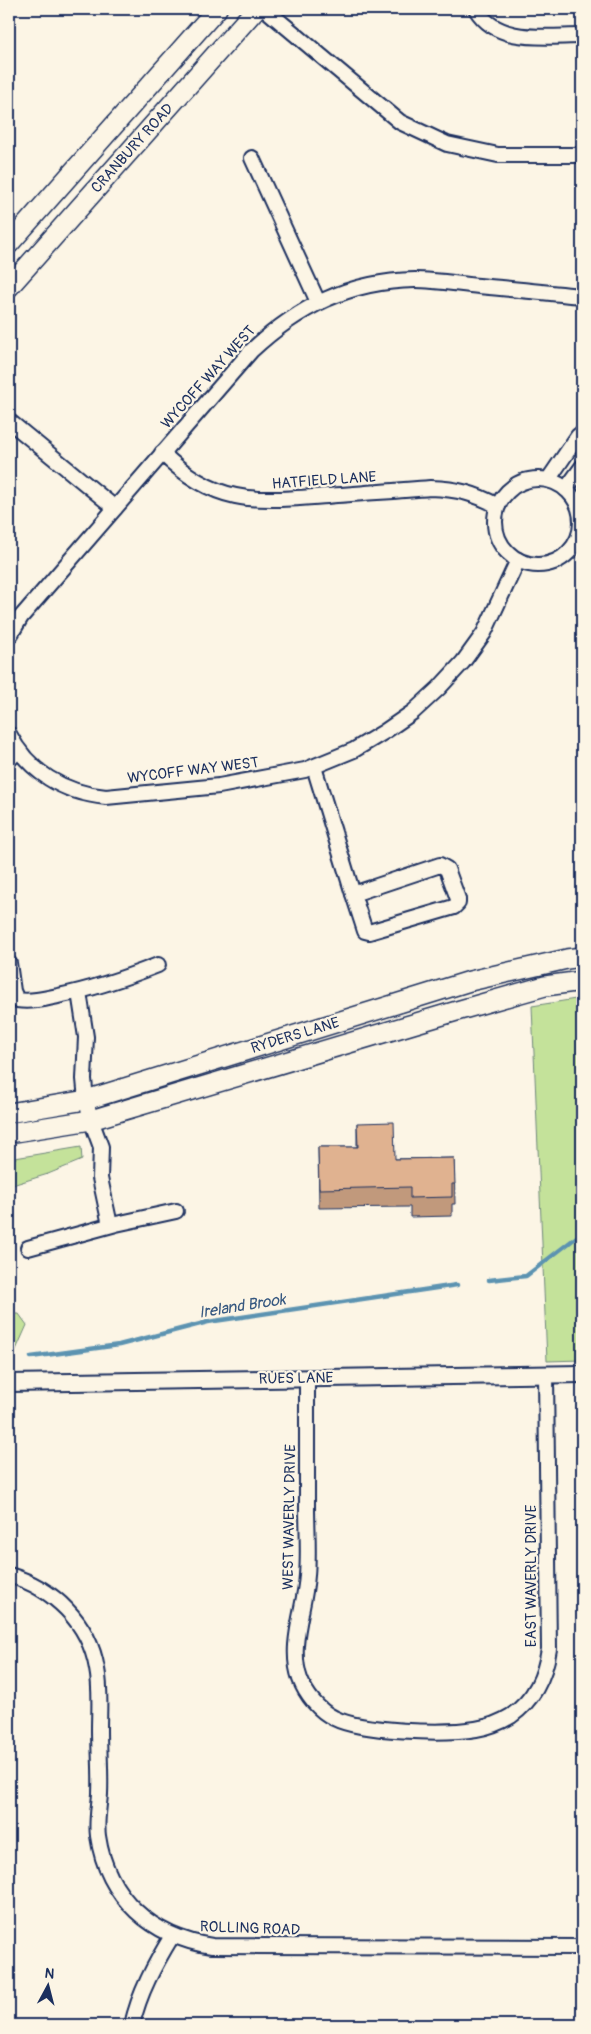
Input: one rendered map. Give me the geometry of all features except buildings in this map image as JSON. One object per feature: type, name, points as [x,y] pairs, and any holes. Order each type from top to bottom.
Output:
[{"type":"main road","name":"CRANBURY ROAD","points":[[9,244],[217,9]]},
{"type":"main road","name":"CRANBURY ROAD","points":[[9,287],[256,9]]},
{"type":"main road","name":"RYDERS LANE","points":[[9,1113],[86,1100],[470,981],[582,957]]},
{"type":"main road","name":"RYDERS LANE","points":[[9,1133],[91,1120],[460,1010],[545,986],[582,981]]},
{"type":"street","points":[[265,9],[400,122],[447,144],[498,155],[582,155]]},
{"type":"street","points":[[476,9],[494,28],[504,32],[521,36],[582,36]]},
{"type":"street","points":[[252,158],[318,302]]},
{"type":"street","name":"WYCOFF WAY WEST","points":[[9,637],[21,617],[162,453],[256,346],[286,321],[318,302],[348,290],[370,284],[417,280],[582,296]]},
{"type":"street","points":[[9,421],[115,508]]},
{"type":"street","points":[[548,480],[582,433]]},
{"type":"street","name":"HATFIELD LANE","points":[[162,453],[174,465],[198,482],[212,489],[240,498],[270,500],[430,488],[453,489],[472,493],[498,506]]},
{"type":"street","points":[[566,489],[582,467]]},
{"type":"street","points":[[536,479],[548,480],[566,489],[575,501],[580,515],[579,545],[556,561],[530,564],[518,560],[500,542],[495,518],[498,506],[508,492],[524,482],[536,479]]},
{"type":"street","points":[[352,894],[440,865],[447,869],[458,903],[454,907],[369,932],[365,931],[362,928],[314,767],[354,750],[384,732],[413,712],[440,688],[463,662],[484,633],[518,560]]},
{"type":"street","name":"WYCOFF WAY WEST","points":[[9,734],[14,755],[41,774],[61,786],[83,794],[106,797],[219,786],[314,767]]},
{"type":"street","points":[[9,963],[13,991],[17,1000],[28,1002],[79,992],[119,980],[158,964]]},
{"type":"street","points":[[79,992],[86,1038],[84,1078],[86,1100],[101,1147],[100,1178],[110,1225]]},
{"type":"street","points":[[28,1248],[110,1225],[176,1211]]},
{"type":"street","name":"EAST WAVERLY DRIVE","points":[[466,1730],[496,1724],[511,1716],[536,1691],[546,1666],[549,1648],[546,1374]]},
{"type":"street","name":"RUES LANE","points":[[9,1383],[582,1374]]},
{"type":"street","name":"WEST WAVERLY DRIVE","points":[[307,1378],[307,1576],[296,1649],[296,1665],[300,1680],[317,1706],[329,1716],[351,1725],[427,1731],[466,1730]]},
{"type":"street","name":"ROLLING ROAD","points":[[9,1575],[41,1588],[61,1603],[78,1622],[90,1644],[99,1680],[100,1795],[97,1822],[98,1835],[104,1860],[115,1885],[131,1906],[150,1923],[172,1936],[198,1944],[224,1947],[582,1947]]},
{"type":"street","points":[[132,2025],[143,1991],[155,1965],[172,1936]]},
{"type":"green space","points":[[582,998],[582,1360],[547,1361],[532,1006]]},
{"type":"green space","points":[[81,1147],[82,1160],[48,1174],[9,1186],[9,1159]]},
{"type":"green space","points":[[9,1314],[19,1314],[27,1325],[11,1361],[9,1361]]},
{"type":"waterway","name":"Ireland Brook","points":[[489,1280],[526,1276],[582,1233]]},
{"type":"waterway","name":"Ireland Brook","points":[[31,1357],[119,1345],[208,1322],[457,1285]]}]
